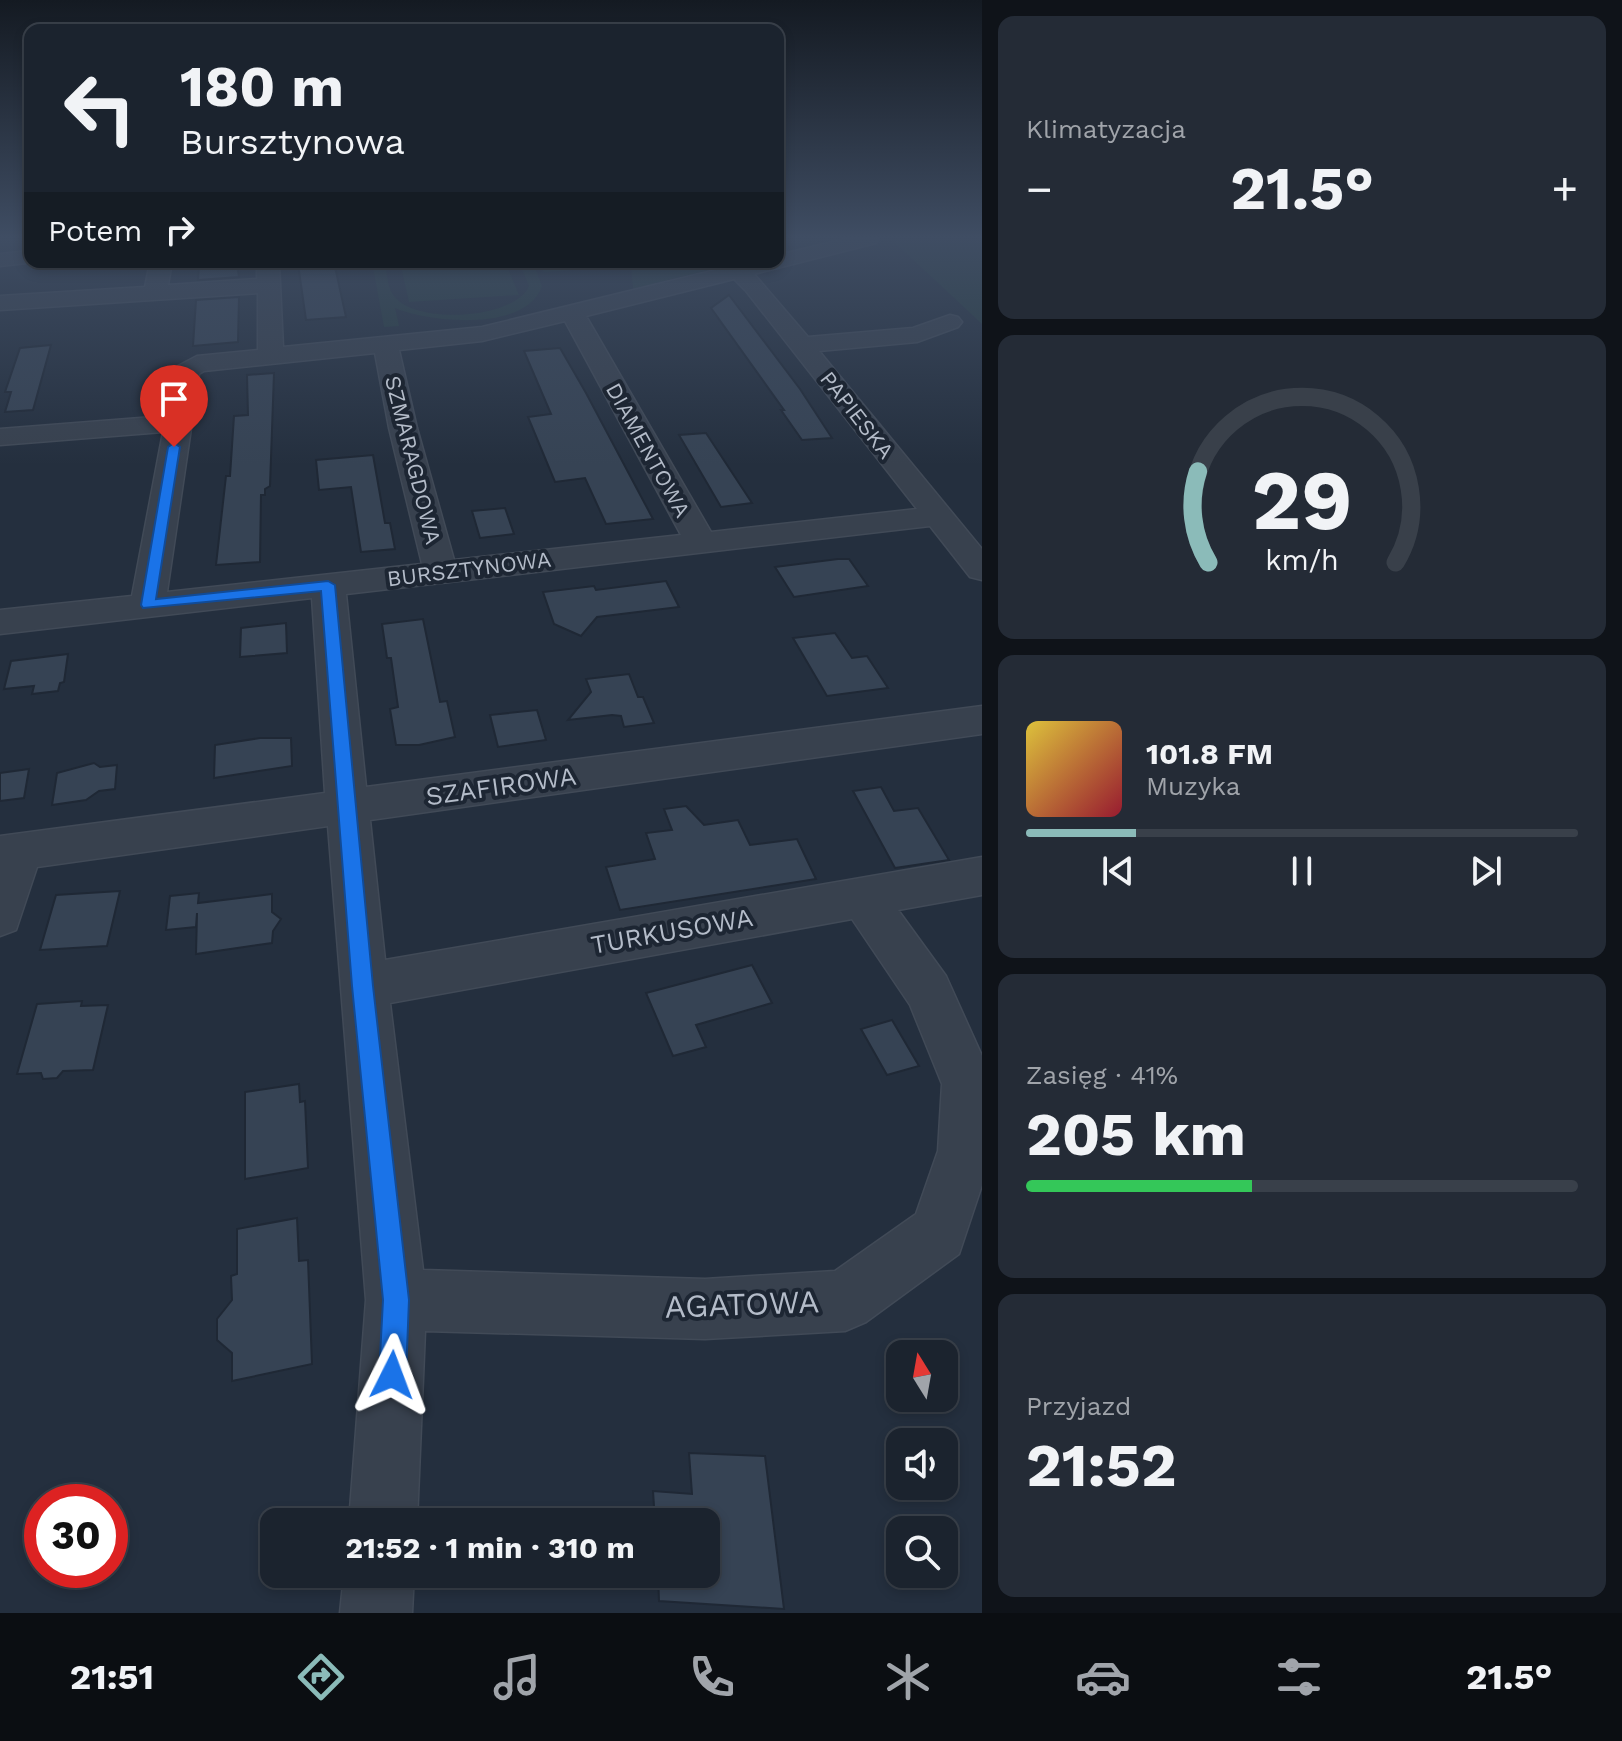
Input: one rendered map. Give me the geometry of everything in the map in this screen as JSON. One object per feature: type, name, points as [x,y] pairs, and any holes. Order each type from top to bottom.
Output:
[{"type":"street","points":[[269,314],[271,356]]},
{"type":"street","points":[[148,605],[187,371],[197,364],[386,347],[482,334],[572,314]]},
{"type":"street","name":"DIAMENTOWA","points":[[573,314],[701,543]]},
{"type":"street","name":"PAPIESKA","points":[[776,314],[982,570]]},
{"type":"street","points":[[0,326],[78,320]]},
{"type":"street","points":[[802,345],[917,335],[950,322]]},
{"type":"street","name":"SZMARAGDOWA","points":[[386,347],[403,428],[441,573]]},
{"type":"street","points":[[0,437],[178,423]]},
{"type":"street","name":"BURSZTYNOWA","points":[[0,622],[937,516]]},
{"type":"street","points":[[328,585],[363,986],[396,1300],[384,1508]]},
{"type":"street","name":"SZAFIROWA","points":[[0,916],[10,852],[982,720]]},
{"type":"street","name":"TURKUSOWA","points":[[363,986],[982,876]]},
{"type":"street","name":"AGATOWA","points":[[396,1300],[705,1309],[845,1301],[938,1233],[965,1151],[968,1084],[929,992],[863,897]]},
{"type":"street","points":[[376,1613],[378,1588]]},
{"type":"green space","points":[[382,314],[396,314],[399,326],[384,327]]},
{"type":"green space","points":[[417,314],[507,314],[476,320]]},
{"type":"green space","points":[[972,314],[982,314],[982,324]]},
{"type":"building","points":[[195,314],[239,314],[238,342],[193,346]]},
{"type":"building","points":[[305,314],[345,314],[346,317],[306,320]]},
{"type":"building","points":[[715,314],[744,314],[800,389],[832,438],[802,440],[781,410],[784,410]]},
{"type":"building","points":[[51,345],[33,410],[5,412],[11,392],[5,392],[20,348]]},
{"type":"building","points":[[560,348],[653,519],[606,524],[585,478],[555,482],[528,417],[551,414],[524,351]]},
{"type":"building","points":[[274,373],[270,486],[265,489],[265,495],[261,495],[260,562],[216,565],[226,476],[230,476],[234,416],[248,415],[247,375]]},
{"type":"building","points":[[706,433],[752,503],[721,507],[679,435]]},
{"type":"building","points":[[373,455],[385,523],[390,523],[395,549],[361,552],[351,487],[319,490],[316,460]]},
{"type":"building","points":[[505,508],[514,534],[480,538],[472,511]]},
{"type":"building","points":[[849,559],[868,586],[794,597],[775,567]]},
{"type":"building","points":[[666,581],[679,607],[597,617],[581,636],[554,624],[543,592],[594,586],[596,590]]},
{"type":"building","points":[[423,619],[440,702],[447,701],[455,737],[419,745],[396,745],[390,709],[398,707],[391,658],[387,658],[382,624]]},
{"type":"building","points":[[286,623],[287,653],[240,657],[241,628]]},
{"type":"building","points":[[835,633],[852,658],[867,656],[888,688],[827,696],[793,638]]},
{"type":"building","points":[[68,654],[64,682],[60,683],[58,691],[32,694],[34,686],[4,689],[11,661]]},
{"type":"building","points":[[629,674],[638,697],[643,697],[654,723],[624,727],[621,716],[612,715],[568,720],[591,692],[586,679]]},
{"type":"building","points":[[537,710],[546,740],[498,747],[490,715]]},
{"type":"building","points":[[260,738],[291,738],[292,766],[214,778],[215,745]]},
{"type":"building","points":[[94,763],[100,767],[117,765],[115,789],[99,791],[86,800],[52,805],[57,773]]},
{"type":"building","points":[[29,769],[24,798],[0,801],[0,773]]},
{"type":"building","points":[[881,787],[894,811],[918,808],[949,860],[895,868],[853,791]]},
{"type":"building","points":[[686,806],[704,825],[738,820],[750,845],[797,839],[816,879],[620,910],[606,867],[655,859],[646,833],[672,830],[664,809]]},
{"type":"building","points":[[120,891],[107,946],[40,950],[56,895]]},
{"type":"building","points":[[199,893],[198,903],[272,894],[272,912],[281,919],[273,931],[272,943],[196,954],[197,913],[196,927],[166,930],[170,896]]},
{"type":"building","points":[[752,965],[772,1003],[696,1025],[706,1047],[673,1056],[646,993]]},
{"type":"building","points":[[82,1001],[81,1006],[108,1005],[93,1070],[63,1071],[57,1078],[43,1079],[41,1073],[17,1074],[37,1004]]},
{"type":"building","points":[[892,1020],[919,1066],[887,1075],[861,1029]]},
{"type":"building","points":[[299,1084],[300,1102],[305,1101],[308,1168],[245,1179],[245,1092]]},
{"type":"building","points":[[297,1218],[299,1261],[308,1260],[312,1364],[232,1381],[232,1353],[217,1340],[217,1319],[232,1300],[231,1276],[237,1274],[237,1229]]},
{"type":"building","points":[[689,1453],[765,1456],[784,1609],[659,1601],[659,1588],[720,1588],[720,1508],[654,1508],[653,1491],[692,1494]]},
{"type":"route","points":[[174,447],[148,605],[328,585],[363,986],[396,1300],[392,1375]]}]
